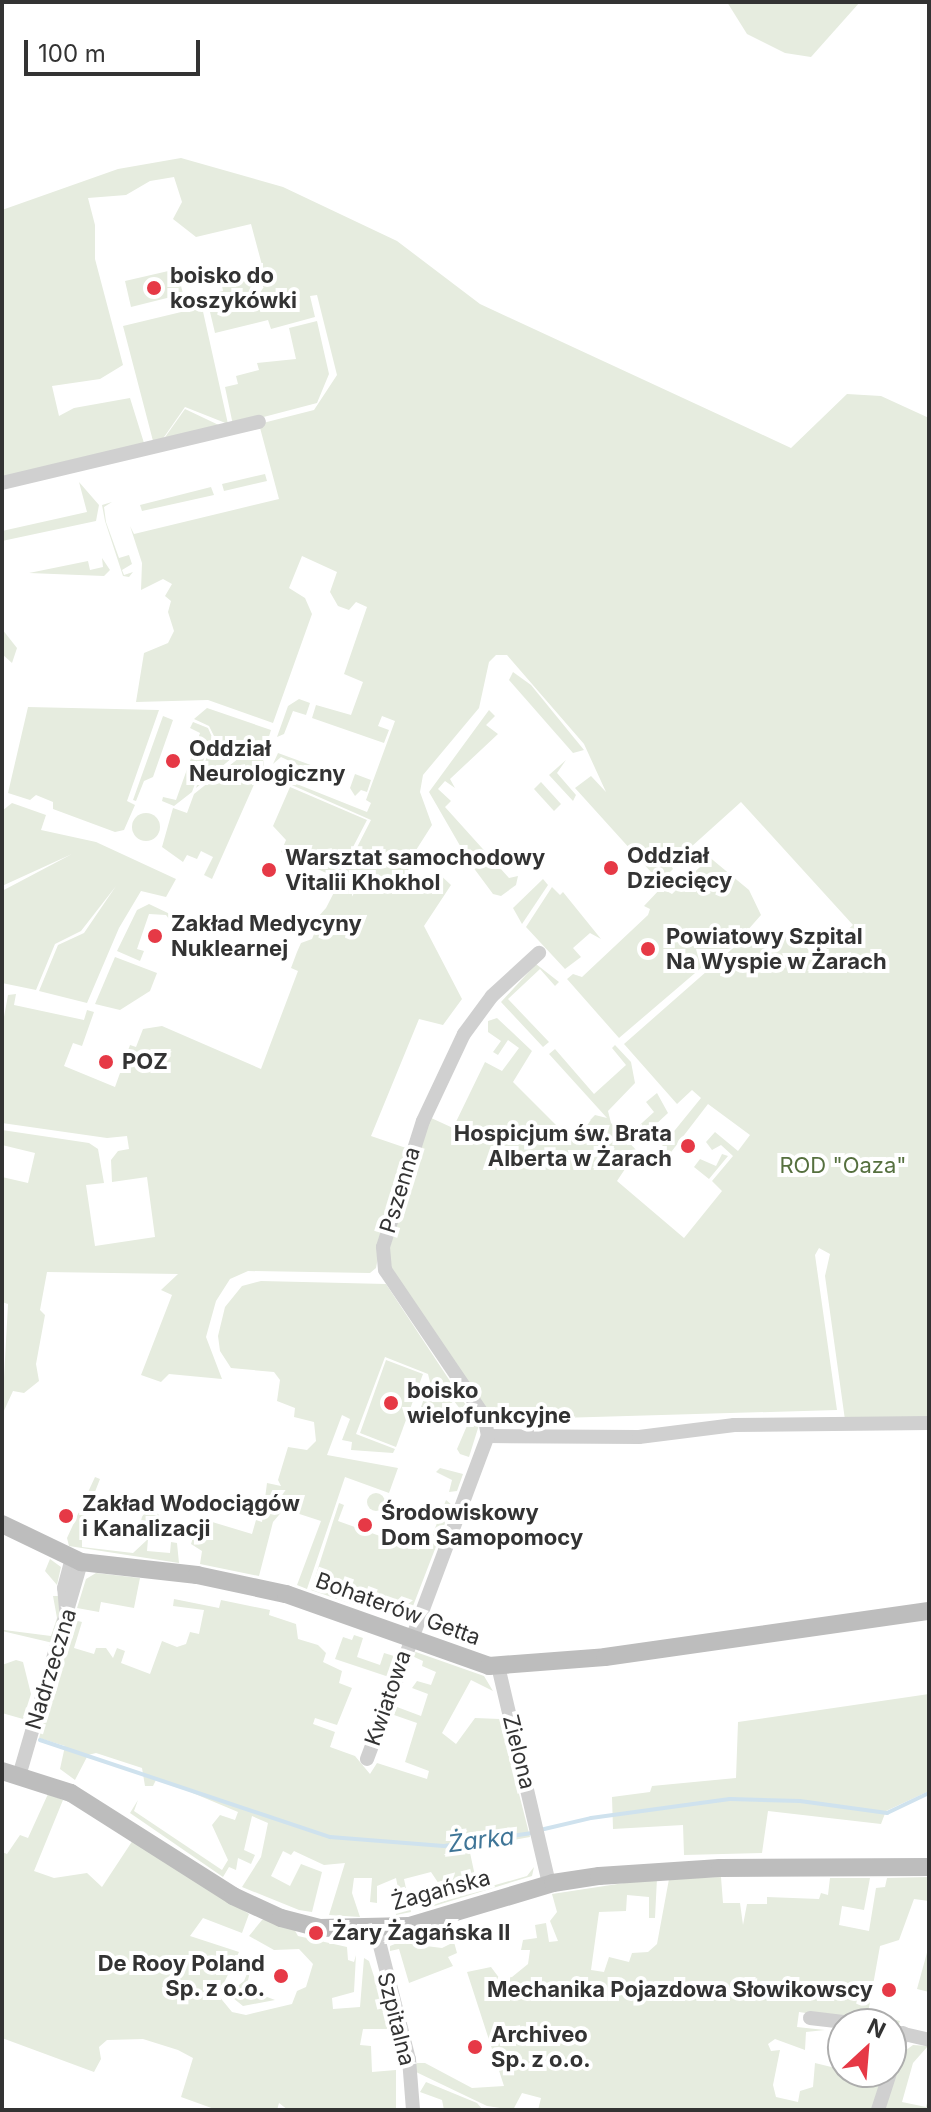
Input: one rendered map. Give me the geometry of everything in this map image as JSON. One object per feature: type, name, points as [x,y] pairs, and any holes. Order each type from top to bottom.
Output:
[{"type":"street","points":[[2,483],[259,422]]},
{"type":"street","name":"Pszenna","points":[[488,1436],[484,1416],[385,1270],[383,1247],[423,1121],[464,1034],[492,996],[539,953]]},
{"type":"street","points":[[408,1637],[488,1436],[639,1437],[734,1425],[929,1423]]},
{"type":"street","name":"Bohaterów Getta","points":[[2,1524],[77,1560],[181,1573],[266,1590],[498,1666],[605,1657],[929,1611]]},
{"type":"street","name":"Nadrzeczna","points":[[10,1774],[66,1618],[77,1560]]},
{"type":"street","name":"Kwiatowa","points":[[367,1759],[408,1637]]},
{"type":"street","name":"Zielona","points":[[498,1666],[549,1884]]},
{"type":"street","name":"Żagańska","points":[[10,1774],[90,1803],[233,1896],[281,1918],[320,1928],[376,1930],[409,1926],[549,1884],[720,1868],[929,1867]]},
{"type":"street","name":"Szpitalna","points":[[376,1930],[409,2059],[413,2110]]},
{"type":"street","points":[[810,2018],[827,2020]]},
{"type":"street","points":[[907,2034],[929,2040]]},
{"type":"street","points":[[878,2110],[885,2088]]},
{"type":"green space","points":[[727,2],[860,2],[811,57],[785,53],[747,34]]},
{"type":"green space","name":"ROD \"Oaza\"","points":[[181,158],[283,187],[397,241],[480,304],[791,448],[847,394],[881,396],[929,418],[929,1422],[845,1420],[825,1276],[830,1254],[819,1248],[815,1255],[837,1410],[493,1420],[391,1268],[388,1253],[429,1117],[453,1128],[485,1062],[502,1071],[519,1048],[508,1040],[498,1055],[493,1052],[501,1041],[488,1032],[488,1021],[497,1018],[532,1051],[513,1082],[571,1140],[595,1115],[607,1118],[549,1054],[555,1049],[594,1094],[626,1065],[612,1048],[615,1045],[631,1062],[635,1083],[608,1111],[611,1123],[637,1151],[617,1181],[684,1238],[722,1191],[712,1181],[733,1156],[721,1145],[712,1150],[706,1142],[715,1132],[738,1151],[750,1135],[708,1104],[665,1160],[659,1161],[658,1151],[701,1098],[692,1090],[677,1104],[624,1044],[748,935],[793,933],[816,958],[853,925],[741,802],[671,865],[673,869],[660,882],[575,788],[591,776],[606,792],[584,744],[507,655],[496,655],[489,662],[479,708],[423,775],[420,792],[432,825],[411,858],[404,889],[411,894],[437,872],[451,885],[424,926],[462,999],[443,1025],[419,1019],[371,1136],[409,1149],[389,1200],[376,1268],[370,1273],[248,1271],[230,1279],[216,1301],[206,1337],[222,1379],[169,1374],[161,1382],[141,1375],[172,1295],[161,1290],[178,1274],[47,1272],[40,1310],[45,1315],[36,1364],[39,1381],[24,1393],[13,1391],[2,1415],[8,1304],[2,1302],[2,1177],[28,1183],[35,1153],[2,1145],[2,1130],[89,1143],[98,1149],[104,1183],[86,1185],[95,1246],[155,1237],[147,1177],[112,1182],[111,1160],[118,1151],[129,1149],[127,1136],[107,1138],[2,1123],[2,1028],[8,995],[16,994],[14,1005],[84,1020],[87,1010],[94,1012],[82,1046],[73,1043],[64,1066],[115,1087],[130,1045],[136,1047],[143,1029],[162,1026],[261,1069],[298,971],[291,968],[297,952],[301,943],[312,939],[316,929],[310,926],[326,908],[371,820],[260,771],[212,879],[204,875],[213,857],[201,851],[197,859],[187,855],[183,862],[162,847],[173,808],[187,813],[194,794],[249,750],[263,755],[264,771],[367,812],[371,803],[366,800],[395,721],[382,716],[378,726],[389,730],[384,743],[312,718],[316,705],[351,715],[363,682],[344,674],[367,607],[356,602],[349,610],[338,606],[330,592],[337,572],[302,556],[289,588],[305,598],[312,614],[273,723],[208,700],[136,702],[144,653],[168,643],[174,631],[168,612],[171,601],[165,596],[172,584],[163,579],[141,590],[142,563],[130,526],[134,534],[279,499],[259,424],[314,410],[337,375],[317,295],[310,296],[315,317],[271,329],[268,320],[215,333],[206,295],[223,291],[221,281],[255,273],[262,265],[251,224],[196,237],[173,219],[182,202],[174,177],[150,181],[126,195],[88,198],[95,225],[95,259],[123,365],[100,379],[52,386],[59,416],[74,408],[130,398],[144,443],[2,478],[2,210],[118,169]]},
{"type":"green space","name":"boisko do koszykówki","points":[[177,269],[183,294],[131,307],[125,281]]},
{"type":"green space","points":[[202,307],[228,424],[185,407],[162,440],[153,441],[123,326]]},
{"type":"green space","points":[[317,321],[329,374],[317,403],[233,425],[225,387],[238,384],[236,376],[259,370],[257,363],[296,359],[289,328]]},
{"type":"green space","points":[[185,409],[225,428],[163,440]]},
{"type":"green space","points":[[265,474],[267,481],[224,491],[222,484]]},
{"type":"green space","points":[[79,482],[99,505],[96,521],[2,541],[2,531],[87,512]]},
{"type":"green space","points":[[211,487],[214,495],[142,511],[140,505]]},
{"type":"green space","points":[[112,502],[104,507],[106,522],[119,558],[129,555],[132,564],[122,570],[124,575],[133,572],[129,577],[123,576],[105,521],[102,505]]},
{"type":"green space","points":[[102,558],[110,570],[104,576],[29,573],[88,561],[90,570],[103,567]]},
{"type":"green space","points":[[2,629],[17,648],[12,663],[2,654]]},
{"type":"green space","points":[[513,672],[531,685],[584,750],[573,753],[509,680]]},
{"type":"green space","points":[[299,699],[310,703],[306,715],[293,711],[284,734],[277,737],[288,706]]},
{"type":"green space","points":[[28,707],[159,710],[127,801],[135,805],[124,830],[115,832],[53,809],[53,802],[36,795],[30,800],[8,793]]},
{"type":"green space","points":[[207,708],[271,730],[265,749],[250,743],[196,788],[214,736],[209,726],[194,719]]},
{"type":"green space","points":[[489,710],[495,716],[486,725],[498,734],[450,779],[455,788],[445,781],[438,789],[451,801],[445,807],[509,878],[518,876],[516,885],[501,896],[493,894],[470,863],[429,792]]},
{"type":"green space","points":[[163,716],[173,720],[153,777],[144,781],[136,801],[133,800]]},
{"type":"green space","points":[[193,722],[208,728],[212,737],[192,792],[174,806],[162,801],[163,797],[176,800],[200,733],[190,728]]},
{"type":"green space","points":[[278,753],[338,775],[340,785],[330,788],[328,777],[320,785],[321,774],[304,767],[297,775],[298,765],[281,757],[273,764]]},
{"type":"green space","points":[[566,760],[557,773],[576,795],[573,801],[549,775]]},
{"type":"green space","points":[[355,774],[371,780],[367,792],[361,790],[355,796],[350,788]]},
{"type":"green space","points":[[541,782],[561,804],[554,811],[534,789]]},
{"type":"green space","points":[[290,787],[367,820],[337,878],[281,852],[286,840],[273,826]]},
{"type":"green space","points":[[12,803],[46,815],[41,830],[96,842],[176,879],[166,897],[141,891],[119,928],[87,1003],[39,991],[58,945],[84,933],[116,886],[81,931],[55,944],[36,990],[2,983],[2,891],[72,854],[2,886],[2,811]]},
{"type":"green space","points":[[146,813],[156,817],[160,827],[156,837],[146,841],[136,837],[132,827],[136,817]]},
{"type":"green space","points":[[702,851],[749,890],[761,915],[732,948],[722,950],[619,1038],[567,979],[573,974],[582,977],[648,915],[650,909],[644,906],[661,888],[672,894],[700,867],[692,860]]},
{"type":"green space","points":[[543,879],[548,885],[522,924],[513,908]]},
{"type":"green space","points":[[552,887],[560,895],[563,892],[601,939],[590,933],[573,948],[581,957],[565,969],[526,927]]},
{"type":"green space","points":[[149,904],[170,914],[174,924],[168,933],[172,923],[166,915],[149,914],[137,949],[144,951],[140,961],[117,951],[137,910]]},
{"type":"green space","points":[[115,957],[157,973],[150,991],[120,1010],[95,1004]]},
{"type":"green space","points":[[536,964],[559,982],[555,986],[540,969],[508,999],[549,1042],[543,1047],[501,1002]]},
{"type":"green space","points":[[657,1093],[668,1113],[642,1137],[633,1139],[621,1125],[631,1133],[654,1112],[646,1102]]},
{"type":"green space","points":[[722,1154],[728,1156],[709,1179],[694,1167],[700,1159],[716,1166]]},
{"type":"green space","points":[[261,1281],[386,1284],[479,1425],[469,1457],[460,1454],[457,1449],[469,1421],[454,1401],[438,1413],[421,1407],[430,1382],[428,1374],[385,1357],[356,1434],[395,1449],[393,1453],[351,1450],[352,1442],[342,1440],[350,1419],[342,1415],[327,1455],[398,1468],[389,1493],[345,1477],[307,1589],[297,1585],[321,1521],[284,1509],[273,1522],[259,1576],[200,1564],[202,1551],[191,1544],[199,1518],[252,1534],[256,1520],[262,1522],[267,1483],[281,1486],[278,1480],[288,1447],[307,1450],[316,1441],[314,1422],[294,1417],[295,1408],[277,1401],[280,1380],[274,1372],[231,1368],[220,1351],[218,1336],[225,1307],[242,1286]]},
{"type":"green space","name":"boisko wielofunkcyjne","points":[[386,1360],[423,1374],[396,1447],[360,1433]]},
{"type":"green space","points":[[440,1468],[463,1474],[457,1491],[449,1492],[452,1480],[436,1472]]},
{"type":"green space","points":[[95,1477],[100,1479],[82,1525],[82,1547],[133,1553],[148,1539],[147,1551],[170,1553],[171,1542],[177,1543],[179,1563],[69,1546],[67,1538]]},
{"type":"green space","points":[[376,1493],[385,1502],[376,1511],[367,1502]]},
{"type":"green space","points":[[446,1500],[452,1505],[408,1619],[393,1619],[397,1610],[388,1606],[384,1615],[311,1590],[339,1503],[344,1505],[338,1521],[419,1550],[425,1534],[432,1536]]},
{"type":"green space","points":[[151,1511],[158,1514],[161,1521],[158,1528],[151,1531],[144,1528],[141,1521],[144,1514]]},
{"type":"green space","points":[[50,1559],[61,1567],[57,1585],[45,1571]]},
{"type":"green space","points":[[96,1573],[140,1578],[134,1608],[101,1602],[99,1612],[77,1608],[86,1579]]},
{"type":"green space","points":[[53,1596],[60,1596],[62,1609],[53,1643],[2,1631],[2,1622],[4,1630],[51,1636],[57,1618]]},
{"type":"green space","points":[[174,1599],[219,1608],[221,1600],[270,1610],[269,1615],[296,1624],[298,1639],[318,1645],[326,1653],[323,1662],[342,1671],[339,1683],[352,1688],[337,1725],[315,1718],[313,1724],[335,1732],[330,1747],[355,1756],[370,1774],[377,1763],[427,1779],[429,1771],[405,1762],[417,1723],[394,1715],[397,1707],[421,1716],[428,1694],[412,1688],[417,1681],[431,1685],[436,1672],[422,1666],[423,1661],[410,1655],[413,1651],[484,1676],[493,1691],[471,1680],[442,1733],[456,1744],[475,1718],[500,1719],[530,1837],[469,1848],[478,1890],[527,1876],[534,1867],[532,1876],[418,1911],[444,1901],[439,1884],[431,1872],[404,1879],[411,1912],[396,1915],[394,1904],[401,1903],[396,1878],[377,1886],[377,1903],[370,1902],[372,1878],[354,1878],[352,1893],[360,1917],[329,1915],[345,1863],[324,1865],[294,1851],[291,1855],[283,1851],[271,1876],[290,1886],[301,1864],[322,1872],[312,1912],[299,1910],[242,1887],[261,1857],[268,1823],[252,1816],[244,1850],[255,1855],[251,1864],[238,1858],[236,1870],[229,1867],[223,1877],[130,1813],[138,1800],[134,1811],[222,1870],[228,1860],[212,1825],[220,1815],[235,1820],[238,1812],[157,1778],[153,1786],[145,1786],[142,1768],[96,1753],[88,1755],[75,1780],[60,1769],[65,1746],[39,1738],[74,1620],[82,1622],[74,1648],[94,1654],[96,1648],[106,1648],[113,1658],[117,1648],[125,1651],[121,1663],[150,1674],[162,1641],[177,1647],[186,1644],[190,1632],[199,1634],[204,1610],[173,1606]]},
{"type":"green space","points":[[354,1635],[363,1638],[357,1657],[380,1665],[384,1653],[394,1656],[389,1677],[335,1659],[343,1637],[352,1640]]},
{"type":"green space","points":[[16,1660],[23,1662],[31,1694],[23,1719],[2,1713],[2,1665]]},
{"type":"green space","points":[[929,1694],[929,1791],[886,1811],[881,1824],[768,1811],[762,1853],[684,1855],[683,1825],[613,1829],[612,1797],[650,1792],[652,1786],[736,1778],[738,1722]]},
{"type":"green space","points":[[48,1794],[63,1800],[34,1871],[54,1878],[87,1873],[102,1887],[133,1840],[249,1914],[242,1933],[203,1918],[190,1936],[239,1952],[218,1995],[232,2012],[246,2015],[292,2004],[297,1991],[306,1987],[313,1964],[299,1949],[274,1950],[249,1936],[262,1920],[274,1919],[293,1927],[298,1936],[347,1947],[348,1960],[354,1962],[356,1955],[354,1992],[332,1998],[333,2009],[360,2007],[364,1958],[369,1961],[391,2029],[363,2029],[360,2045],[371,2046],[372,2072],[396,2070],[396,2110],[288,2110],[279,2103],[277,2110],[217,2110],[181,2097],[193,2058],[178,2050],[143,2039],[107,2040],[99,2047],[101,2059],[94,2072],[2,2038],[2,1852],[7,1854],[20,1835],[28,1838]]},
{"type":"green space","points":[[721,1877],[723,1903],[740,1903],[743,1925],[747,1904],[767,1904],[767,1897],[819,1899],[821,1893],[828,1895],[830,1878],[870,1878],[864,1910],[842,1906],[839,1925],[869,1931],[876,1888],[885,1887],[887,1878],[929,1877],[929,1901],[914,1899],[899,1940],[880,1946],[869,2008],[827,2008],[827,2016],[799,2012],[797,2027],[825,2030],[806,2032],[805,2050],[775,2039],[768,2044],[771,2051],[780,2050],[773,2085],[776,2097],[798,2102],[800,2091],[813,2087],[815,2063],[827,2066],[827,2088],[879,2088],[872,2110],[538,2110],[541,2098],[522,2093],[513,2110],[487,2106],[416,2072],[414,2063],[425,2063],[472,2088],[504,2086],[467,1972],[491,1967],[500,1979],[512,1977],[528,1964],[530,1950],[521,1950],[523,1940],[537,1938],[535,1925],[546,1923],[549,1942],[558,1941],[550,1921],[557,1912],[552,1894],[657,1878],[655,1918],[649,1918],[649,1897],[627,1895],[626,1911],[599,1912],[591,1970],[604,1972],[609,1957],[629,1962],[632,1953],[648,1952],[657,1944],[669,1879]]},
{"type":"green space","points":[[424,1932],[426,1946],[442,1948],[454,1942],[457,1953],[448,1957],[453,1966],[409,1983],[399,1949],[390,1951],[390,1946]]},
{"type":"green space","points":[[929,1949],[929,1992],[917,1989]]},
{"type":"green space","points":[[253,1959],[246,1989],[275,2000],[243,2006],[228,1994],[244,1981]]},
{"type":"green space","points":[[913,2045],[928,2046],[913,2063],[907,2084],[907,2049]]},
{"type":"green space","points":[[426,2082],[477,2103],[483,2110],[444,2110],[442,2100],[420,2092]]},
{"type":"green space","points":[[890,2088],[906,2088],[902,2102],[926,2107],[929,2096],[929,2110],[883,2110]]},
{"type":"waterway","name":"Żarka","points":[[40,1740],[330,1837],[444,1846],[532,1833]]},
{"type":"waterway","name":"Żarka","points":[[540,1830],[591,1818],[730,1799],[800,1801],[887,1813],[929,1793]]},
{"type":"place","name":"boisko do koszykówki","points":[[154,288]]},
{"type":"place","name":"Oddział Neurologiczny","points":[[173,761]]},
{"type":"place","name":"Oddział Dziecięcy","points":[[611,868]]},
{"type":"place","name":"Warsztat samochodowy Vitalii Khokhol","points":[[269,870]]},
{"type":"place","name":"Zakład Medycyny Nuklearnej","points":[[155,936]]},
{"type":"place","name":"Powiatowy Szpital Na Wyspie w Żarach","points":[[648,949]]},
{"type":"place","name":"POZ","points":[[106,1062]]},
{"type":"place","name":"Hospicjum św. Brata Alberta w Żarach","points":[[688,1146]]},
{"type":"place","name":"boisko wielofunkcyjne","points":[[391,1403]]},
{"type":"place","name":"Zakład Wodociągów i Kanalizacji","points":[[66,1516]]},
{"type":"place","name":"Środowiskowy Dom Samopomocy","points":[[365,1525]]},
{"type":"place","name":"Żary Żagańska II","points":[[316,1933]]},
{"type":"place","name":"De Rooy Poland Sp. z o.o.","points":[[281,1976]]},
{"type":"place","name":"Mechanika Pojazdowa Słowikowscy","points":[[889,1990]]},
{"type":"place","name":"Archiveo Sp. z o.o.","points":[[475,2047]]}]
